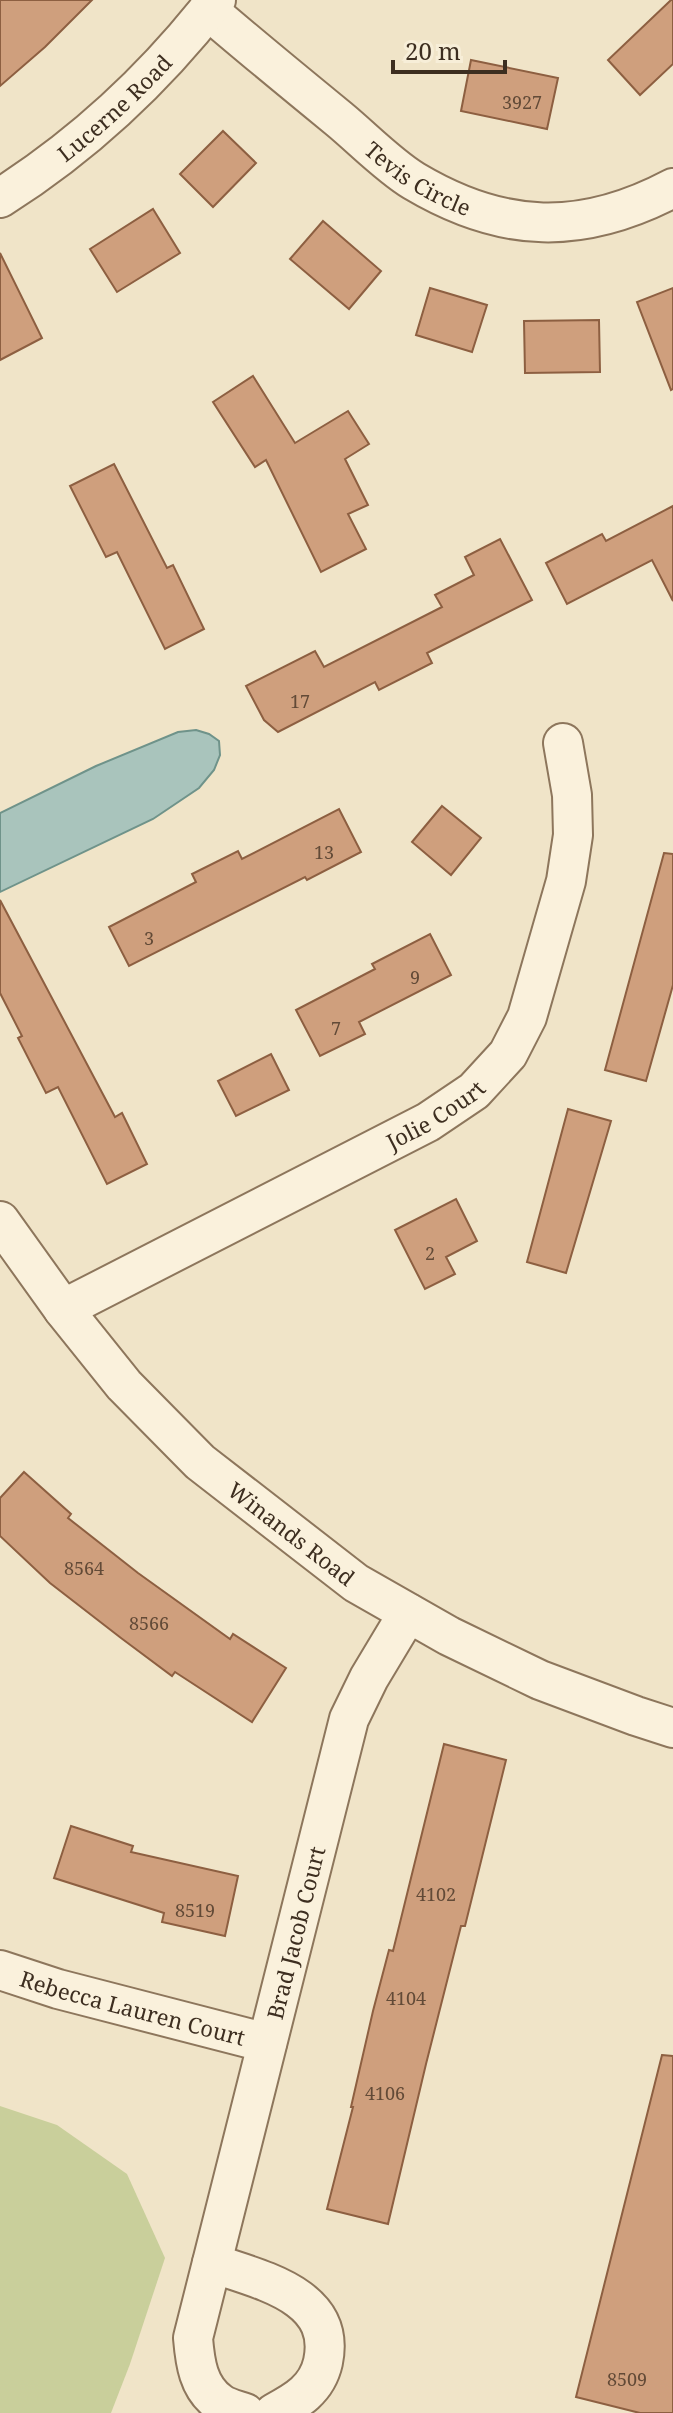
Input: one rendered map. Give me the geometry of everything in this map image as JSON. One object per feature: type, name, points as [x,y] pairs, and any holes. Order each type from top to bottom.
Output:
[{"type":"street","name":"Tevis Circle","points":[[212,5],[412,180],[459,203],[501,219],[549,224],[600,217],[642,204],[673,188]]},
{"type":"street","name":"Lucerne Road","points":[[0,198],[74,146],[137,89],[212,5]]},
{"type":"street","name":"Jolie Court","points":[[63,1309],[428,1122],[474,1091],[508,1054],[527,1017],[566,881],[573,835],[572,795],[563,743]]},
{"type":"street","name":"Winands Road","points":[[0,1221],[63,1309],[124,1385],[200,1462],[356,1583],[449,1636],[540,1680],[673,1728]]},
{"type":"street","name":"Brad Jacob Court","points":[[245,2413],[220,2403],[203,2385],[195,2363],[193,2338],[349,1719],[369,1678],[408,1613]]},
{"type":"street","name":"Rebecca Lauren Court","points":[[0,1970],[58,1989],[267,2043]]},
{"type":"street","points":[[212,2263],[277,2286],[301,2299],[324,2330],[326,2348],[321,2370],[312,2388],[274,2413]]},
{"type":"green space","points":[[0,2106],[57,2125],[127,2174],[165,2258],[111,2413],[0,2413]]},
{"type":"water","points":[[196,730],[219,741],[220,755],[214,770],[199,788],[153,819],[0,892],[0,813],[96,766],[178,732]]},
{"type":"building","points":[[0,0],[92,0],[0,86]]},
{"type":"building","points":[[671,0],[673,64],[640,95],[608,60]]},
{"type":"building","points":[[471,60],[558,78],[547,129],[461,111]]},
{"type":"building","points":[[223,131],[256,163],[213,207],[180,174]]},
{"type":"building","points":[[153,209],[180,253],[117,292],[90,249]]},
{"type":"building","points":[[323,221],[381,271],[349,309],[290,259]]},
{"type":"building","points":[[0,253],[42,338],[0,360]]},
{"type":"building","points":[[430,288],[487,305],[472,352],[416,335]]},
{"type":"building","points":[[673,288],[673,389],[671,390],[637,302]]},
{"type":"building","points":[[599,320],[600,372],[525,373],[524,321]]},
{"type":"building","points":[[253,376],[295,443],[348,411],[369,444],[345,459],[368,505],[348,514],[366,549],[321,572],[266,460],[255,467],[213,402]]},
{"type":"building","points":[[114,464],[167,568],[173,565],[204,629],[165,649],[117,552],[106,557],[70,486]]},
{"type":"building","points":[[673,506],[673,601],[652,560],[567,604],[546,563],[602,534],[606,541]]},
{"type":"building","points":[[500,539],[532,600],[427,653],[432,663],[379,690],[375,682],[278,732],[264,720],[246,686],[315,651],[324,667],[442,607],[435,595],[474,575],[465,557]]},
{"type":"building","points":[[442,806],[481,838],[451,875],[412,842]]},
{"type":"building","points":[[339,809],[361,852],[129,966],[109,927],[196,882],[192,874],[238,851],[242,859]]},
{"type":"building","points":[[664,853],[673,854],[673,985],[646,1081],[605,1070]]},
{"type":"building","points":[[0,900],[115,1117],[122,1113],[147,1164],[107,1184],[58,1087],[46,1093],[18,1038],[22,1036],[0,993]]},
{"type":"building","points":[[430,934],[451,975],[359,1022],[365,1034],[320,1056],[296,1010],[375,969],[372,964]]},
{"type":"building","points":[[271,1054],[289,1090],[236,1116],[218,1081]]},
{"type":"building","points":[[568,1109],[611,1121],[566,1273],[527,1262]]},
{"type":"building","points":[[456,1199],[477,1241],[446,1257],[455,1274],[425,1289],[395,1230]]},
{"type":"building","points":[[24,1472],[71,1514],[68,1518],[138,1573],[230,1639],[233,1634],[286,1668],[252,1722],[175,1672],[172,1676],[50,1583],[0,1536],[0,1498]]},
{"type":"building","points":[[444,1744],[506,1760],[465,1926],[461,1926],[388,2224],[327,2209],[373,2011],[389,1950],[393,1951]]},
{"type":"building","points":[[71,1826],[133,1846],[131,1852],[238,1876],[225,1936],[162,1922],[164,1913],[54,1878]]},
{"type":"building","points":[[662,2055],[673,2056],[673,2413],[640,2413],[576,2397]]}]
